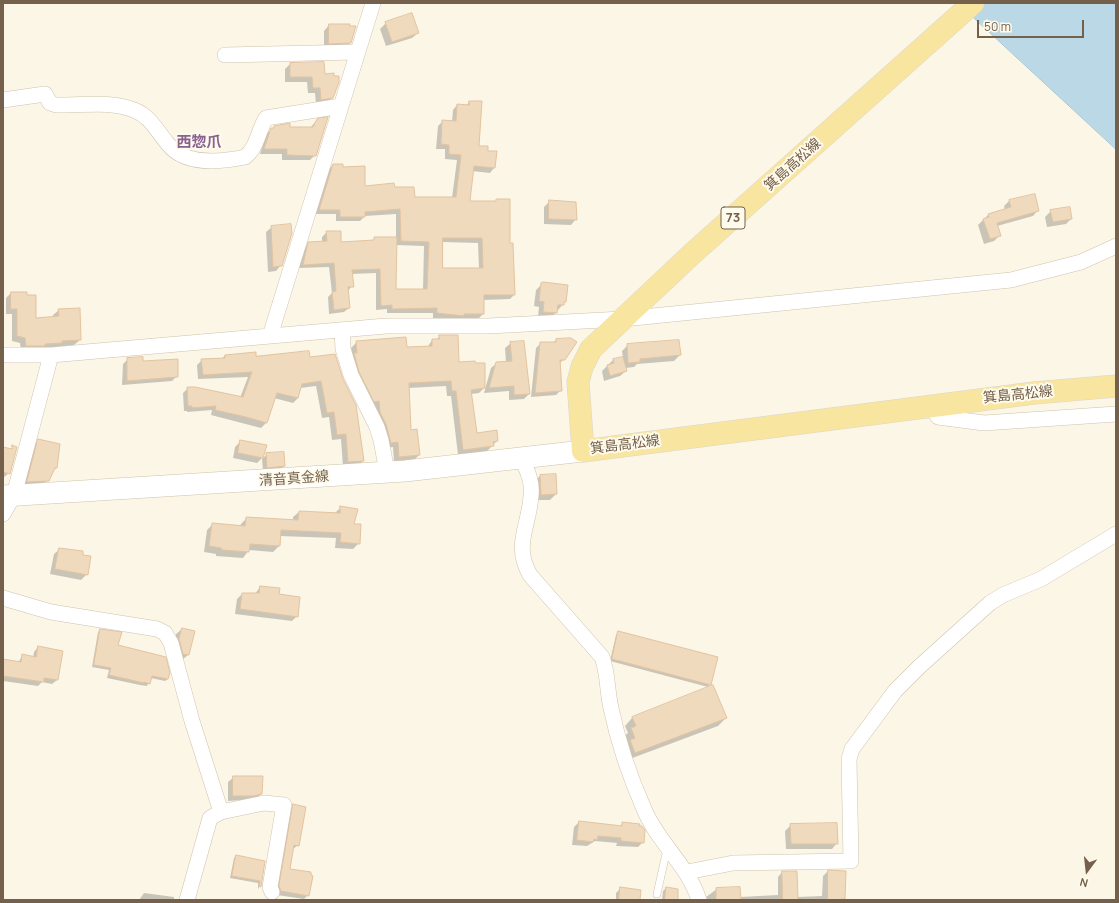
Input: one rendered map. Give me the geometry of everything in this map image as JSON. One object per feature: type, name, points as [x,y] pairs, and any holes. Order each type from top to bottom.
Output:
[{"type":"main road","name":"箕島高松線","points":[[973,3],[693,253],[591,349],[582,367],[578,382],[583,451],[1034,393],[1116,386]]},
{"type":"main road","name":"清音真金線","points":[[9,496],[387,472],[583,451]]},
{"type":"street","points":[[270,336],[373,3]]},
{"type":"street","points":[[225,55],[357,52]]},
{"type":"street","points":[[3,100],[46,94],[50,103],[56,105],[101,104],[135,110],[152,122],[173,150],[179,154],[202,161],[245,157],[250,153],[255,145],[266,118],[341,106]]},
{"type":"street","points":[[3,355],[51,354],[386,326],[488,326],[622,319],[1011,280],[1081,262],[1116,246]]},
{"type":"street","points":[[342,330],[343,349],[351,375],[377,427],[387,472]]},
{"type":"street","points":[[3,514],[51,354]]},
{"type":"street","points":[[931,406],[938,417],[984,423],[1116,414]]},
{"type":"street","points":[[521,457],[530,474],[532,495],[521,547],[524,562],[530,575],[602,657],[607,672],[611,707],[629,771],[644,809],[667,848],[687,872],[699,900]]},
{"type":"street","points":[[687,872],[733,864],[851,861],[848,760],[852,749],[895,691],[919,667],[990,603],[1003,595],[1041,578],[1116,534]]},
{"type":"street","points":[[3,598],[51,612],[148,627],[165,634],[171,643],[192,721],[221,812]]},
{"type":"street","points":[[187,900],[210,818],[221,812],[264,803],[284,805],[270,887],[272,892]]},
{"type":"lane","points":[[657,894],[667,848]]},
{"type":"water","points":[[958,3],[1116,3],[1116,149]]},
{"type":"building","points":[[412,13],[419,33],[392,42],[385,22]]},
{"type":"building","points":[[329,24],[350,24],[349,26],[356,26],[351,43],[329,44]]},
{"type":"building","points":[[324,62],[325,74],[334,73],[334,76],[339,76],[339,82],[333,98],[321,100],[320,88],[313,88],[312,77],[290,77],[290,63]]},
{"type":"building","points":[[469,101],[482,101],[479,146],[488,146],[488,151],[497,151],[495,168],[474,166],[470,201],[496,201],[496,199],[510,199],[510,243],[513,243],[515,295],[484,295],[484,314],[464,314],[464,316],[437,313],[437,308],[392,309],[392,305],[381,306],[380,269],[352,270],[354,287],[348,287],[350,308],[334,310],[332,292],[336,291],[334,263],[303,265],[308,242],[327,241],[326,231],[341,231],[341,242],[374,240],[374,237],[397,237],[396,289],[427,289],[429,242],[401,241],[400,209],[365,212],[365,217],[340,217],[340,210],[319,210],[333,164],[343,164],[343,167],[365,166],[365,186],[394,183],[395,187],[414,187],[415,197],[456,197],[461,155],[449,154],[449,145],[441,144],[442,120],[456,121],[457,104],[469,105]],"holes":[[[443,238],[482,238],[483,268],[443,268]]]},
{"type":"building","points":[[328,117],[316,156],[287,155],[287,149],[264,149],[271,128],[274,128],[274,126],[290,123],[290,127],[313,127],[317,119]]},
{"type":"building","points":[[1035,194],[1039,211],[997,223],[1001,236],[990,239],[983,219],[989,217],[988,214],[1011,207],[1009,200]]},
{"type":"building","points":[[549,200],[576,202],[577,220],[549,219]]},
{"type":"building","points":[[1070,207],[1072,219],[1053,222],[1050,210]]},
{"type":"building","points":[[291,224],[292,233],[282,266],[273,267],[271,226]]},
{"type":"building","points":[[541,283],[568,285],[566,302],[564,302],[564,305],[558,305],[557,313],[543,312],[544,302],[539,301]]},
{"type":"building","points":[[11,292],[27,292],[27,295],[36,295],[36,318],[59,316],[58,309],[80,308],[81,340],[62,341],[62,343],[45,344],[45,346],[26,346],[25,338],[17,336],[17,309],[11,309]]},
{"type":"building","points":[[439,335],[458,335],[459,362],[475,361],[476,363],[485,363],[485,388],[471,390],[477,433],[497,430],[498,441],[493,442],[494,446],[463,450],[456,391],[452,391],[451,381],[409,383],[411,430],[417,429],[420,455],[399,457],[398,442],[391,443],[386,424],[380,412],[379,401],[374,402],[359,372],[354,353],[357,353],[356,341],[406,337],[407,347],[432,346],[432,339],[439,339]]},
{"type":"building","points":[[571,338],[577,342],[565,360],[560,360],[562,391],[535,393],[540,342],[556,342],[556,339]]},
{"type":"building","points":[[679,340],[681,355],[640,359],[640,362],[628,363],[627,344]]},
{"type":"building","points":[[524,341],[530,394],[514,395],[514,386],[489,388],[496,362],[512,361],[510,342]]},
{"type":"building","points":[[309,351],[310,357],[335,354],[343,379],[356,405],[364,461],[348,462],[346,434],[337,435],[334,412],[327,413],[321,381],[302,384],[298,398],[277,393],[267,423],[215,410],[216,406],[192,408],[192,406],[188,406],[187,387],[195,387],[243,397],[252,372],[203,375],[201,359],[225,358],[225,355],[256,352],[256,356]]},
{"type":"building","points":[[143,357],[143,361],[178,359],[178,377],[127,381],[127,358]]},
{"type":"building","points":[[623,357],[627,371],[610,376],[607,365],[614,363],[613,359]]},
{"type":"building","points":[[38,439],[60,444],[57,468],[55,468],[49,481],[27,482]]},
{"type":"building","points":[[240,440],[267,445],[263,458],[238,453]]},
{"type":"building","points":[[12,445],[17,447],[10,474],[3,472],[3,447],[12,449]]},
{"type":"building","points":[[284,452],[285,466],[267,468],[266,453]]},
{"type":"building","points":[[556,474],[557,494],[541,495],[540,475]]},
{"type":"building","points":[[340,506],[358,509],[354,524],[361,524],[360,544],[340,542],[341,533],[281,530],[280,546],[250,544],[249,552],[222,550],[221,548],[209,546],[212,523],[245,526],[246,517],[298,520],[299,511],[340,513]]},
{"type":"building","points":[[59,548],[83,551],[83,555],[91,556],[88,575],[55,569]]},
{"type":"building","points":[[260,586],[280,588],[279,594],[300,597],[298,617],[240,609],[242,593],[259,593]]},
{"type":"building","points":[[182,628],[195,631],[189,655],[183,654],[179,639]]},
{"type":"building","points":[[100,629],[122,632],[118,645],[166,657],[170,673],[168,679],[152,676],[150,684],[144,683],[109,675],[111,668],[94,665]]},
{"type":"building","points":[[618,631],[718,657],[711,685],[612,659]]},
{"type":"building","points":[[38,646],[63,651],[58,680],[44,678],[44,682],[3,676],[3,659],[21,662],[22,654],[36,657]]},
{"type":"building","points":[[713,685],[727,718],[635,753],[630,740],[635,738],[631,728],[636,726],[632,717]]},
{"type":"building","points":[[233,776],[263,776],[262,794],[253,796],[233,796]]},
{"type":"building","points":[[293,804],[306,807],[299,846],[294,845],[290,869],[311,872],[311,875],[313,876],[309,896],[281,891],[279,886]]},
{"type":"building","points":[[579,821],[622,826],[622,822],[640,824],[639,826],[642,826],[645,830],[644,843],[621,841],[621,838],[598,836],[597,840],[594,839],[593,842],[577,840]]},
{"type":"building","points":[[837,823],[838,844],[791,844],[790,824]]},
{"type":"building","points":[[236,855],[265,861],[261,887],[259,886],[260,881],[232,876]]},
{"type":"building","points":[[828,870],[846,871],[845,899],[828,900]]},
{"type":"building","points":[[782,871],[797,871],[798,900],[783,900]]},
{"type":"building","points":[[620,887],[641,890],[640,900],[619,900]]},
{"type":"building","points":[[666,887],[678,889],[678,900],[665,900]]},
{"type":"building","points":[[740,887],[741,900],[716,900],[716,888]]},
{"type":"district","name":"西惣爪","points":[[199,143]]}]
